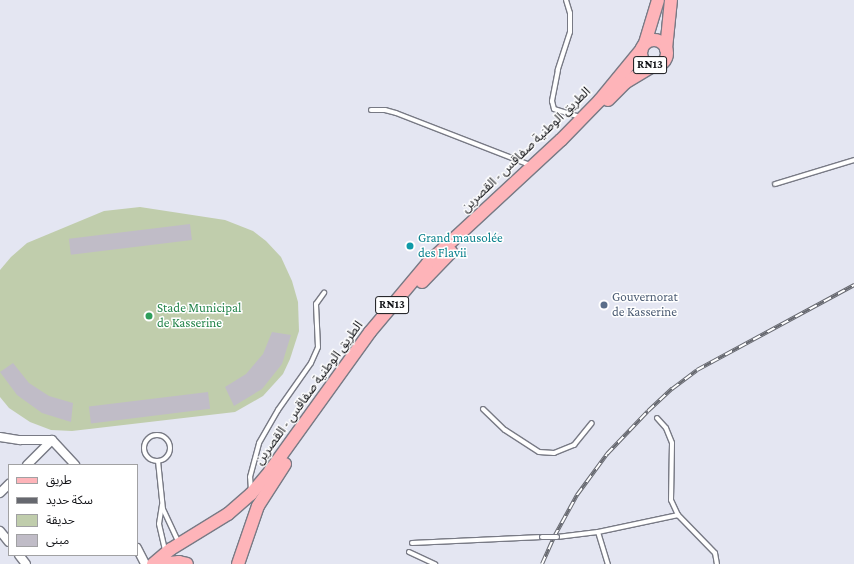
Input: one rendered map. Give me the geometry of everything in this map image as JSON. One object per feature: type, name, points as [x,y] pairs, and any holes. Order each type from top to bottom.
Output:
[{"type":"main road","name":"الطريق الوطنية صفاقس - القصرين","points":[[153,564],[180,543],[228,514],[251,494],[270,471],[370,332],[428,263],[582,118],[643,47],[658,0]]},
{"type":"main road","name":"RN13","points":[[666,49],[661,42],[657,40],[649,40],[643,47],[641,55],[645,62],[652,66],[657,66],[664,61],[666,57],[671,0]]},
{"type":"main road","name":"الطريق الوطنية صفاقس - القصرين","points":[[238,564],[258,506],[278,473],[369,345],[392,316],[433,270],[626,82],[652,66]]},
{"type":"main road","points":[[162,558],[188,564]]},
{"type":"street","points":[[0,437],[20,440],[52,440],[75,464]]},
{"type":"street","points":[[28,464],[52,440]]},
{"type":"street","points":[[0,493],[8,485]]},
{"type":"street","points":[[0,532],[8,541]]},
{"type":"street","points":[[138,550],[145,564]]},
{"type":"street","points":[[20,556],[26,564]]},
{"type":"lane","points":[[566,0],[570,13],[570,32],[558,70],[552,102],[554,109],[582,118]]},
{"type":"lane","points":[[371,110],[385,110],[396,113],[532,166]]},
{"type":"lane","points":[[775,184],[854,160]]},
{"type":"lane","points":[[251,494],[250,477],[259,443],[278,410],[311,363],[318,348],[316,304],[324,293]]},
{"type":"lane","points":[[483,409],[505,430],[538,452],[554,453],[574,445],[592,423]]},
{"type":"lane","points":[[658,418],[666,428],[672,443],[671,500],[678,515],[715,553],[717,564]]},
{"type":"lane","points":[[159,436],[167,440],[170,448],[168,455],[158,461],[147,456],[145,449],[147,441],[150,438],[159,436]]},
{"type":"lane","points":[[158,461],[162,502],[165,516],[180,543]]},
{"type":"lane","points":[[162,502],[159,524],[162,558]]},
{"type":"lane","points":[[412,543],[557,537],[598,532],[678,515]]},
{"type":"lane","points":[[598,532],[608,564]]},
{"type":"lane","points":[[409,552],[435,564]]},
{"type":"green space","name":"Stade Municipal de Kasserine","points":[[140,207],[225,220],[253,231],[266,241],[281,257],[292,281],[298,302],[299,331],[290,359],[283,374],[263,396],[235,412],[72,431],[51,430],[30,422],[9,408],[0,397],[0,270],[11,257],[27,243],[104,211]]},
{"type":"building","points":[[190,224],[192,240],[71,255],[69,239]]},
{"type":"building","points":[[272,332],[291,335],[282,364],[262,389],[234,406],[225,387],[246,374],[263,354]]},
{"type":"building","points":[[13,363],[29,383],[49,396],[73,403],[71,422],[42,413],[17,395],[0,372]]},
{"type":"building","points":[[208,392],[210,409],[91,423],[89,407]]},
{"type":"railway","points":[[542,564],[554,537],[577,495],[607,454],[648,411],[672,389],[697,370],[854,285]]},
{"type":"place","name":"Grand mausolée des Flavii","points":[[410,246]]},
{"type":"place","name":"Gouvernorat de Kasserine","points":[[604,305]]},
{"type":"place","name":"Stade Municipal de Kasserine","points":[[149,316]]}]
